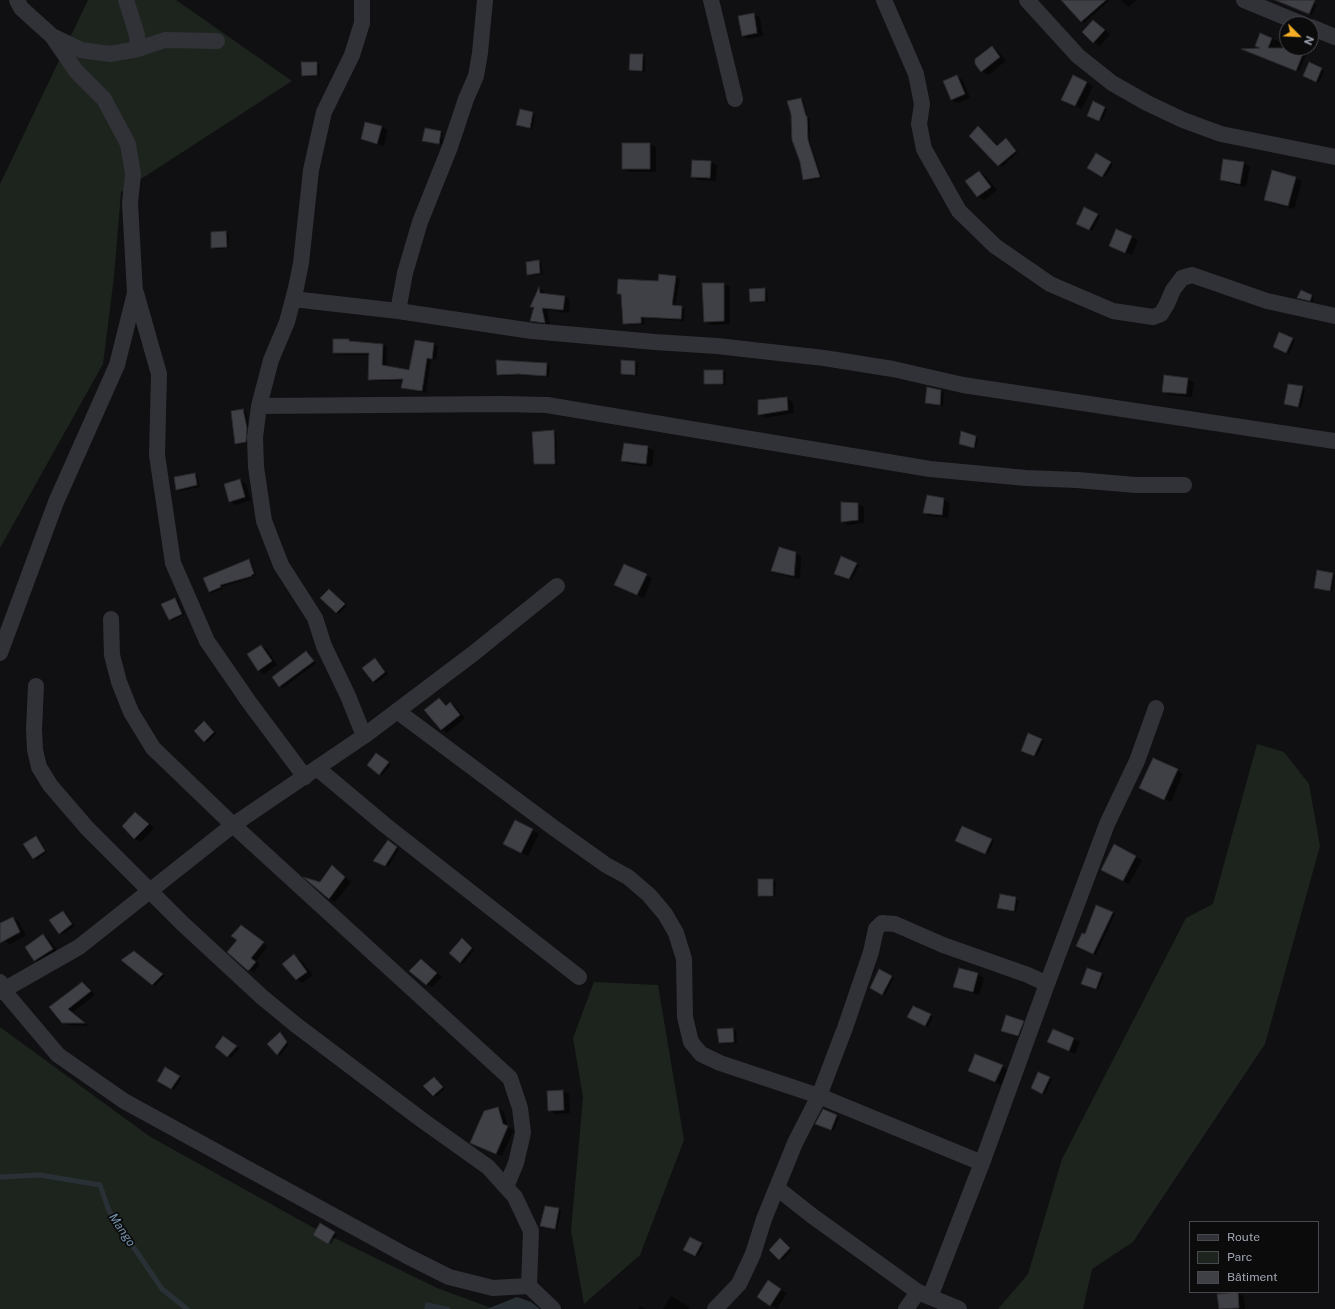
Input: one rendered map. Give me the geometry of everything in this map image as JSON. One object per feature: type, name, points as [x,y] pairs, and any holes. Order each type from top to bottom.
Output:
[{"type":"street","points":[[17,0],[22,8],[52,36],[76,70],[104,100],[128,144],[133,174],[130,203],[136,292],[159,374],[157,455],[173,563],[206,641],[249,702],[311,772],[385,825],[579,977]]},
{"type":"street","points":[[126,0],[137,35],[138,49]]},
{"type":"street","points":[[362,0],[362,23],[352,55],[324,112],[311,170],[301,263],[287,322],[271,360],[259,406],[255,437],[256,467],[264,521],[281,565],[315,618],[324,646],[348,696],[364,736]]},
{"type":"street","points":[[398,311],[405,273],[420,222],[476,76],[480,53],[485,0]]},
{"type":"street","points":[[711,0],[735,99]]},
{"type":"street","points":[[884,0],[916,74],[922,104],[919,124],[924,149],[959,211],[995,246],[1050,284],[1112,311],[1153,318],[1161,314],[1173,290],[1182,278],[1192,275],[1267,301],[1335,316]]},
{"type":"street","points":[[1027,0],[1078,56],[1112,83],[1147,103],[1183,120],[1221,134],[1335,157]]},
{"type":"street","points":[[1244,0],[1283,16]]},
{"type":"street","points":[[1319,30],[1335,37]]},
{"type":"street","points":[[52,36],[81,50],[110,54],[138,49],[165,40],[217,41]]},
{"type":"street","points":[[0,653],[56,502],[117,365],[136,292]]},
{"type":"street","points":[[293,299],[398,311],[532,331],[717,346],[824,358],[893,369],[963,385],[1335,441]]},
{"type":"street","points":[[259,406],[547,405],[930,469],[1026,478],[1077,480],[1136,485],[1184,485]]},
{"type":"street","points":[[553,1309],[529,1286],[493,1288],[449,1278],[124,1101],[58,1054],[1,988],[79,947],[233,825],[364,736],[474,653],[557,586]]},
{"type":"street","points":[[111,619],[112,655],[119,682],[131,712],[153,748],[233,825],[510,1078],[520,1108],[523,1133],[516,1163],[506,1187]]},
{"type":"street","points":[[36,686],[34,729],[35,750],[39,767],[50,785],[87,828],[183,924],[262,997],[296,1025],[422,1120],[488,1167],[515,1197],[531,1231],[529,1286]]},
{"type":"street","points":[[906,1309],[924,1295],[982,1163],[1107,824],[1137,761],[1156,708]]},
{"type":"street","points":[[397,711],[554,828],[606,865],[628,877],[648,895],[665,914],[676,933],[684,959],[685,1017],[691,1042],[701,1054],[720,1063],[819,1096],[982,1163]]},
{"type":"street","points":[[715,1309],[739,1284],[753,1254],[764,1219],[795,1143],[819,1096],[845,1028],[871,952],[876,929],[882,923],[895,924],[943,945],[1028,975],[1047,984]]},
{"type":"street","points":[[777,1188],[811,1215],[924,1295],[959,1309]]},
{"type":"green space","points":[[88,0],[176,0],[292,81],[121,192],[114,276],[103,364],[0,548],[0,184]]},
{"type":"green space","points":[[1257,744],[1284,752],[1309,784],[1320,846],[1265,1044],[1133,1242],[1092,1269],[1083,1309],[998,1309],[1028,1274],[1062,1159],[1186,918],[1213,904]]},
{"type":"green space","points":[[594,982],[658,985],[684,1140],[640,1255],[584,1304],[571,1231],[583,1097],[573,1038]]},
{"type":"green space","points":[[0,1027],[149,1136],[314,1228],[437,1288],[494,1309],[0,1309]]},
{"type":"shaded area","points":[[517,1297],[531,1302],[540,1309],[487,1309]]},
{"type":"shaded area","points":[[426,1302],[449,1307],[451,1309],[424,1309]]},
{"type":"building","points":[[1061,0],[1106,0],[1081,22]]},
{"type":"building","points":[[1275,0],[1315,0],[1309,14]]},
{"type":"building","points":[[754,13],[757,33],[742,36],[738,16]]},
{"type":"building","points":[[1093,20],[1105,30],[1093,43],[1082,32]]},
{"type":"building","points":[[1260,33],[1272,38],[1268,48],[1279,48],[1279,56],[1302,56],[1296,71],[1241,49],[1260,48],[1255,46]]},
{"type":"building","points":[[992,46],[1000,57],[981,72],[975,64],[975,59]]},
{"type":"building","points":[[630,54],[643,54],[642,71],[629,70]]},
{"type":"building","points":[[301,62],[317,62],[317,75],[302,76]]},
{"type":"building","points":[[1309,62],[1322,68],[1316,82],[1303,76]]},
{"type":"building","points":[[957,75],[965,94],[951,100],[943,81]]},
{"type":"building","points":[[1073,75],[1087,82],[1075,106],[1061,100]]},
{"type":"building","points":[[801,98],[807,116],[808,140],[820,177],[803,180],[800,162],[792,140],[791,114],[787,101]]},
{"type":"building","points":[[1093,101],[1105,107],[1099,121],[1087,116]]},
{"type":"building","points":[[520,109],[533,112],[530,128],[516,125]]},
{"type":"building","points":[[365,122],[382,126],[377,144],[361,139]]},
{"type":"building","points":[[978,126],[997,146],[1006,138],[1016,151],[998,166],[969,136]]},
{"type":"building","points":[[425,128],[441,131],[439,144],[422,141]]},
{"type":"building","points":[[622,143],[650,143],[650,169],[622,169]]},
{"type":"building","points":[[1096,153],[1111,162],[1102,177],[1087,168]]},
{"type":"building","points":[[1223,159],[1244,162],[1240,184],[1220,180]]},
{"type":"building","points":[[692,160],[711,161],[710,178],[691,177]]},
{"type":"building","points":[[1272,170],[1296,177],[1288,206],[1264,200]]},
{"type":"building","points":[[979,171],[991,187],[977,197],[965,181]]},
{"type":"building","points":[[1084,207],[1098,214],[1089,230],[1076,224]]},
{"type":"building","points":[[1116,229],[1132,236],[1125,253],[1109,246]]},
{"type":"building","points":[[226,231],[227,247],[211,248],[211,232]]},
{"type":"building","points":[[539,260],[540,273],[527,275],[526,262]]},
{"type":"building","points":[[659,274],[676,276],[672,305],[682,306],[681,319],[641,317],[641,323],[623,324],[621,294],[617,294],[618,279],[658,281]]},
{"type":"building","points":[[702,283],[724,283],[724,321],[704,322]]},
{"type":"building","points":[[539,287],[540,293],[565,296],[563,310],[542,308],[545,323],[530,321],[534,307],[530,307]]},
{"type":"building","points":[[765,288],[765,301],[750,302],[749,289]]},
{"type":"building","points":[[1301,290],[1312,295],[1310,301],[1297,298]]},
{"type":"building","points":[[1279,332],[1293,338],[1286,353],[1273,347]]},
{"type":"building","points":[[333,339],[349,339],[349,341],[383,344],[382,365],[409,370],[415,340],[434,343],[432,359],[427,358],[422,391],[401,388],[403,379],[368,380],[369,353],[333,353]]},
{"type":"building","points":[[496,360],[547,363],[546,376],[518,374],[497,375]]},
{"type":"building","points":[[621,360],[635,361],[635,375],[621,374]]},
{"type":"building","points":[[704,370],[723,370],[723,384],[704,384]]},
{"type":"building","points":[[1164,375],[1188,378],[1186,394],[1162,392]]},
{"type":"building","points":[[1288,384],[1303,386],[1298,407],[1284,404]]},
{"type":"building","points":[[927,387],[941,390],[940,405],[925,403]]},
{"type":"building","points":[[787,397],[788,410],[758,415],[758,400]]},
{"type":"building","points":[[243,409],[247,428],[246,442],[235,444],[231,411]]},
{"type":"building","points":[[554,430],[555,464],[534,464],[532,432]]},
{"type":"building","points":[[961,431],[976,436],[974,448],[959,444]]},
{"type":"building","points":[[624,443],[648,446],[646,464],[621,461]]},
{"type":"building","points":[[195,473],[197,485],[176,490],[174,477]]},
{"type":"building","points":[[240,479],[245,497],[229,502],[224,484]]},
{"type":"building","points":[[927,495],[944,498],[942,515],[923,513]]},
{"type":"building","points":[[841,502],[858,503],[858,520],[841,522]]},
{"type":"building","points":[[779,547],[796,552],[794,576],[771,571]]},
{"type":"building","points":[[841,556],[857,563],[849,579],[834,574]]},
{"type":"building","points":[[249,559],[254,574],[251,575],[252,576],[220,585],[221,587],[209,592],[203,578]]},
{"type":"building","points":[[624,564],[647,574],[637,595],[614,585]]},
{"type":"building","points":[[1317,570],[1333,573],[1330,591],[1314,588]]},
{"type":"building","points":[[329,589],[345,604],[336,613],[320,598]]},
{"type":"building","points":[[175,598],[182,614],[169,620],[161,604]]},
{"type":"building","points":[[261,645],[272,661],[258,671],[247,654]]},
{"type":"building","points":[[306,651],[314,661],[279,687],[272,677]]},
{"type":"building","points":[[375,658],[385,672],[373,682],[362,668]]},
{"type":"building","points":[[439,698],[446,706],[450,702],[460,715],[441,730],[424,710]]},
{"type":"building","points":[[204,721],[214,732],[204,742],[194,731]]},
{"type":"building","points":[[1028,733],[1042,739],[1034,756],[1021,751]]},
{"type":"building","points":[[376,753],[389,762],[379,775],[367,765]]},
{"type":"building","points":[[1153,758],[1178,769],[1164,800],[1139,788]]},
{"type":"building","points":[[135,812],[149,824],[134,839],[122,826]]},
{"type":"building","points":[[515,820],[533,829],[521,853],[503,844]]},
{"type":"building","points":[[962,826],[992,839],[985,854],[955,841]]},
{"type":"building","points":[[36,836],[45,851],[33,859],[23,844]]},
{"type":"building","points":[[388,840],[397,847],[385,866],[373,861]]},
{"type":"building","points":[[1114,844],[1136,856],[1123,881],[1101,870]]},
{"type":"building","points":[[332,865],[345,877],[329,899],[303,877],[320,882]]},
{"type":"building","points":[[758,879],[773,879],[773,896],[758,896]]},
{"type":"building","points":[[1000,894],[1016,897],[1014,911],[997,908]]},
{"type":"building","points":[[1096,905],[1113,912],[1093,954],[1076,946],[1082,933],[1085,934]]},
{"type":"building","points":[[63,911],[72,924],[59,934],[49,920]]},
{"type":"building","points":[[13,917],[20,932],[0,943],[0,923]]},
{"type":"building","points":[[241,925],[264,942],[251,958],[256,962],[249,970],[247,970],[227,952],[237,940],[231,936]]},
{"type":"building","points":[[43,934],[53,949],[34,961],[25,947]]},
{"type":"building","points":[[462,938],[472,948],[460,963],[449,953]]},
{"type":"building","points":[[134,951],[163,974],[152,985],[121,960]]},
{"type":"building","points":[[294,954],[307,972],[296,980],[282,964]]},
{"type":"building","points":[[421,959],[437,973],[426,985],[409,971]]},
{"type":"building","points":[[959,968],[978,973],[973,992],[953,987]]},
{"type":"building","points":[[1087,968],[1102,973],[1096,989],[1081,984]]},
{"type":"building","points":[[879,969],[892,976],[882,995],[870,988]]},
{"type":"building","points":[[82,982],[91,991],[68,1009],[85,1023],[62,1023],[49,1007]]},
{"type":"building","points":[[913,1006],[931,1014],[925,1026],[907,1017]]},
{"type":"building","points":[[1006,1015],[1024,1021],[1018,1036],[1001,1031]]},
{"type":"building","points":[[733,1028],[734,1042],[719,1043],[717,1029]]},
{"type":"building","points":[[1053,1029],[1074,1038],[1069,1051],[1047,1042]]},
{"type":"building","points":[[280,1032],[287,1042],[277,1055],[267,1044]]},
{"type":"building","points":[[223,1036],[237,1046],[227,1057],[215,1047]]},
{"type":"building","points":[[975,1054],[1003,1065],[995,1082],[968,1071]]},
{"type":"building","points":[[165,1067],[180,1076],[171,1089],[157,1081]]},
{"type":"building","points":[[1038,1072],[1050,1077],[1042,1094],[1031,1088]]},
{"type":"building","points":[[434,1077],[443,1087],[433,1096],[423,1086]]},
{"type":"building","points":[[563,1090],[564,1110],[548,1111],[547,1091]]},
{"type":"building","points":[[498,1107],[503,1124],[508,1126],[496,1154],[470,1143],[484,1111]]},
{"type":"building","points":[[823,1109],[837,1115],[831,1130],[815,1124]]},
{"type":"building","points":[[545,1206],[559,1208],[555,1229],[540,1226]]},
{"type":"building","points":[[320,1223],[335,1232],[328,1244],[313,1235]]},
{"type":"building","points":[[690,1237],[702,1243],[695,1256],[683,1250]]},
{"type":"building","points":[[780,1238],[790,1248],[779,1260],[769,1250]]},
{"type":"building","points":[[768,1280],[781,1289],[770,1306],[757,1297]]},
{"type":"building","points":[[1238,1293],[1239,1308],[1219,1309],[1217,1294]]},
{"type":"waterway","name":"Mango","points":[[0,1177],[40,1175],[100,1185],[109,1211],[162,1289],[187,1309]]}]
